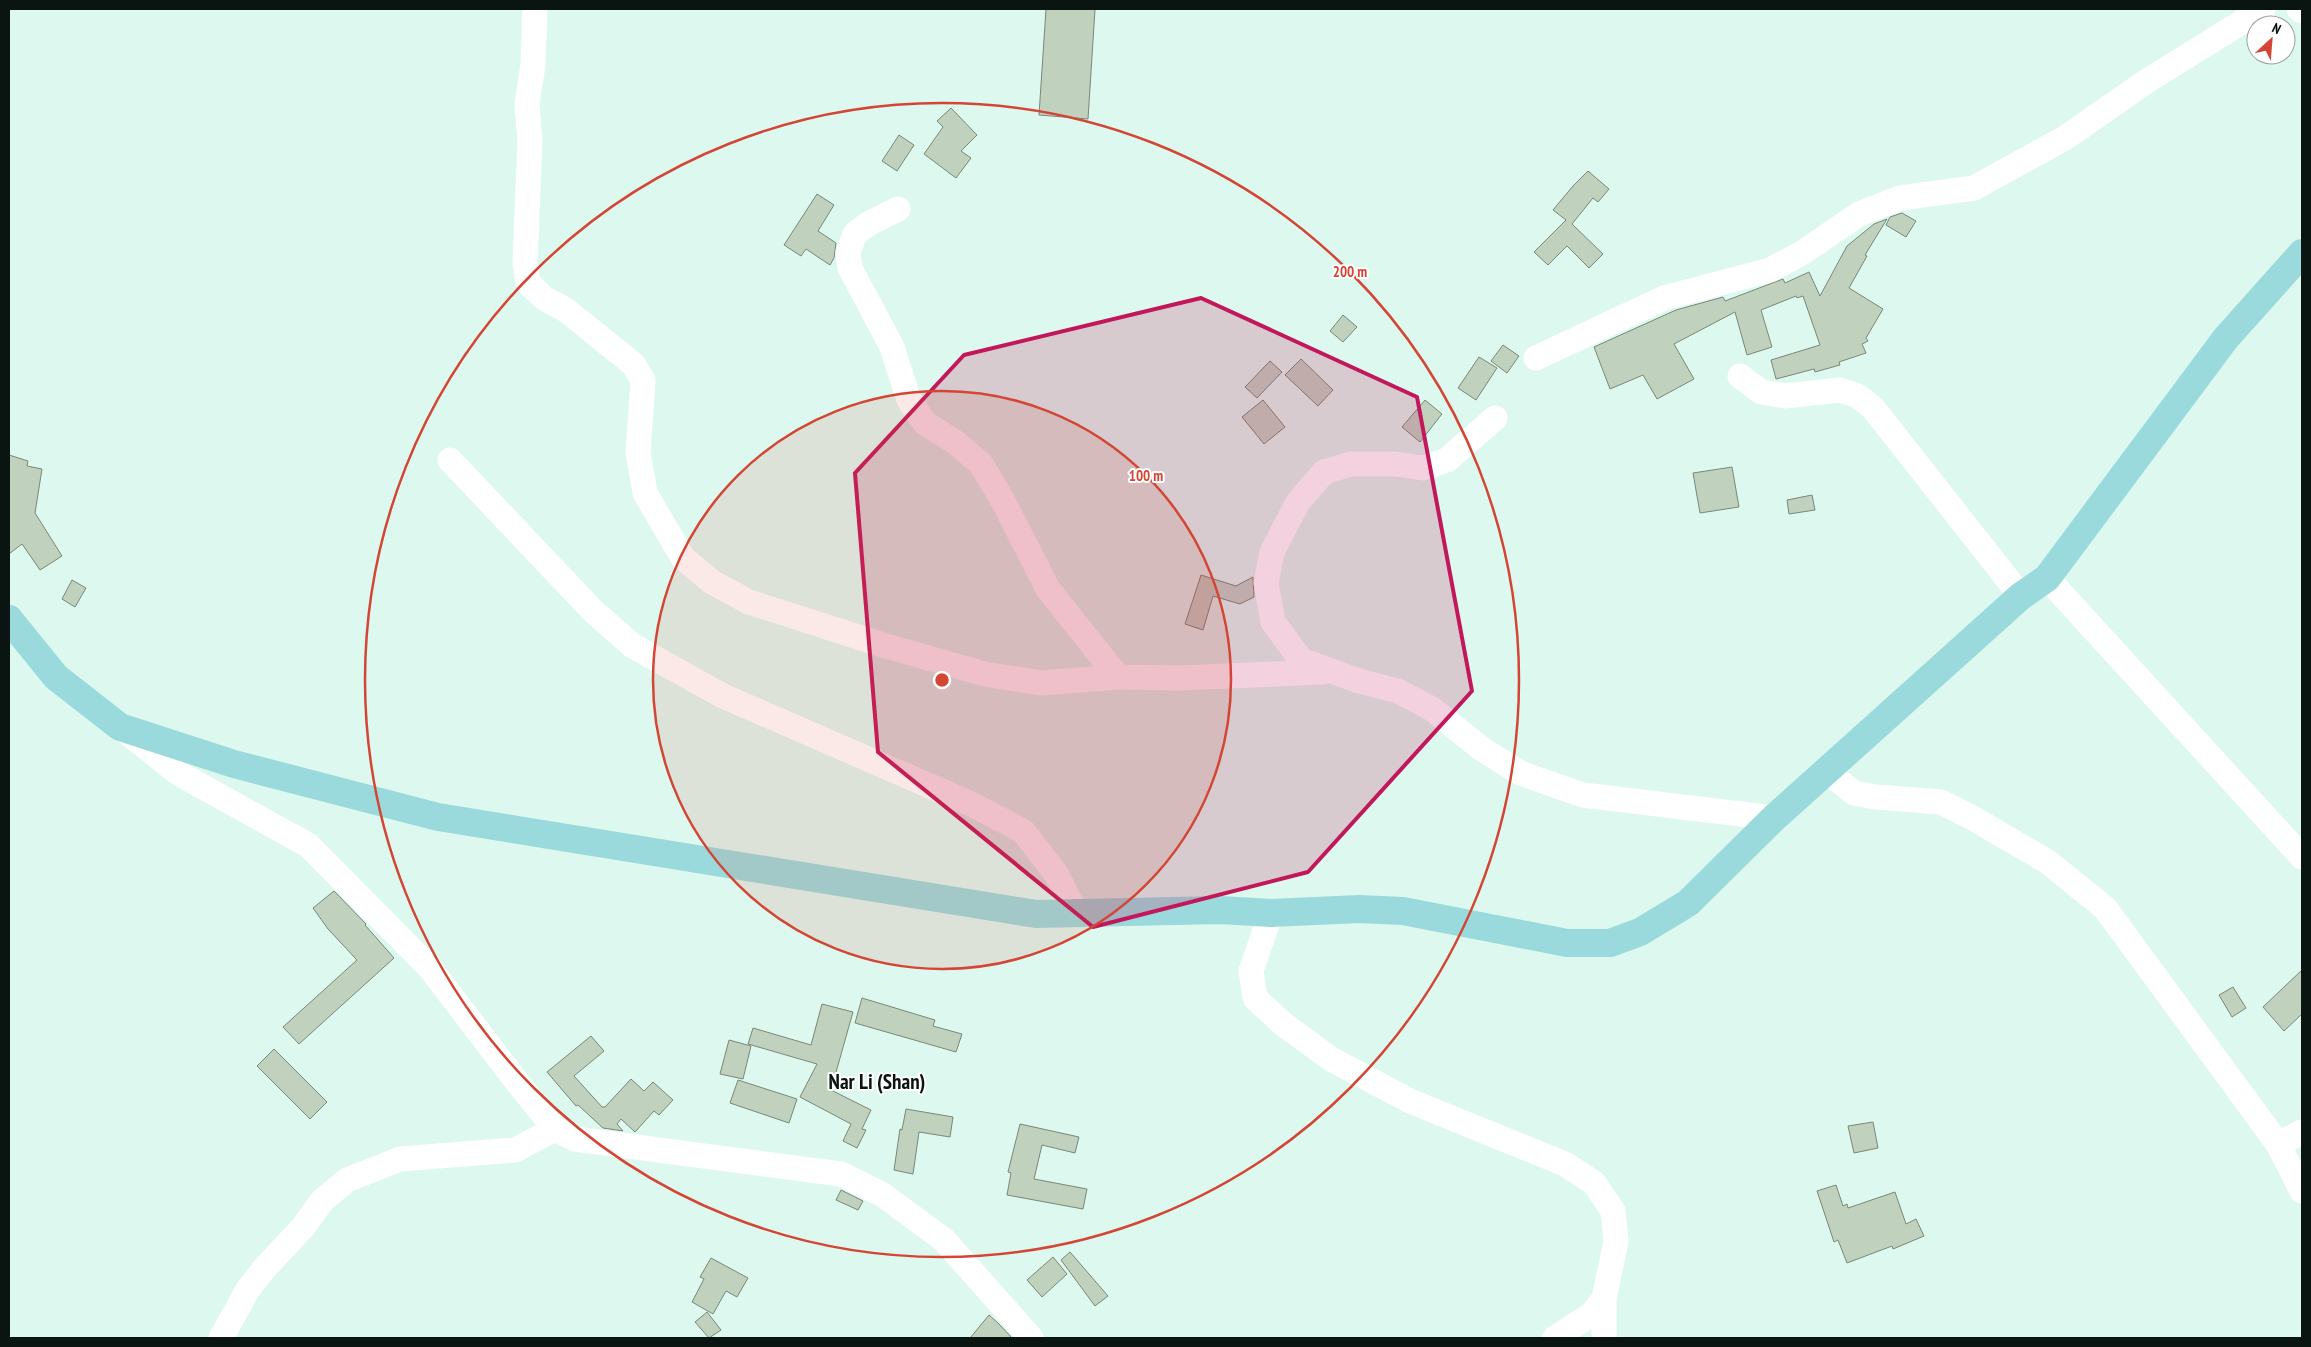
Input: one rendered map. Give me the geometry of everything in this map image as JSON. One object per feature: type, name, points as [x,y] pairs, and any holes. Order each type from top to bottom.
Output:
[{"type":"main road","points":[[9,620],[56,677],[120,727],[234,764],[438,817],[1036,914],[1220,910],[1270,913],[1359,909],[1403,911],[1567,943],[1610,943],[1640,932],[1688,903],[1774,818],[2021,596],[2047,578],[2226,338],[2302,252]]},
{"type":"street","points":[[534,9],[533,65],[527,104],[530,142],[525,262],[528,283],[544,298],[566,310],[633,364],[643,380],[638,452],[645,493],[684,558],[712,582],[749,602],[886,646],[985,674],[1041,684],[1118,677],[1179,678],[1329,671]]},
{"type":"street","points":[[1536,358],[1664,298],[1770,270],[1802,253],[1859,214],[1892,201],[1900,198],[1974,188],[2065,138],[2147,81],[2263,9]]},
{"type":"street","points":[[898,209],[868,224],[855,234],[848,252],[850,268],[892,347],[909,400],[925,423],[955,442],[981,464],[1003,501],[1048,589],[1118,677]]},
{"type":"street","points":[[1740,376],[1761,392],[1785,396],[1840,390],[1858,396],[1873,408],[2021,596]]},
{"type":"street","points":[[1495,418],[1447,460],[1423,468],[1396,464],[1351,464],[1324,472],[1298,502],[1272,552],[1266,582],[1273,622],[1302,660],[1329,671],[1398,691],[1432,709],[1482,749],[1520,773],[1583,795],[1774,818]]},
{"type":"street","points":[[450,460],[592,611],[633,646],[723,696],[969,803],[1023,831],[1057,876],[1076,913]]},
{"type":"street","points":[[2047,578],[2302,857]]},
{"type":"street","points":[[120,727],[178,773],[308,845],[430,968],[555,1129],[575,1139],[841,1174],[883,1195],[944,1240],[1031,1338]]},
{"type":"street","points":[[1826,771],[1854,793],[1876,797],[1941,802],[1964,813],[2048,862],[2105,908],[2278,1144],[2302,1191]]},
{"type":"street","points":[[1270,913],[1251,970],[1255,998],[1283,1024],[1331,1059],[1410,1101],[1565,1164],[1594,1183],[1613,1211],[1616,1241],[1604,1300],[1604,1338]]},
{"type":"street","points":[[221,1338],[247,1291],[263,1270],[303,1228],[322,1201],[347,1180],[400,1159],[515,1150],[555,1129]]},
{"type":"street","points":[[2278,1144],[2302,1132]]},
{"type":"street","points":[[1555,1338],[1592,1314],[1604,1300]]},
{"type":"highlighted area","points":[[1201,298],[1417,397],[1472,691],[1308,872],[1093,927],[878,752],[855,473],[964,355]]},
{"type":"building","points":[[1046,9],[1095,9],[1088,119],[1039,115]]},
{"type":"building","points":[[951,108],[977,135],[961,151],[971,158],[956,178],[924,154],[943,127],[937,121]]},
{"type":"building","points":[[899,135],[914,145],[897,171],[882,161]]},
{"type":"building","points":[[1588,171],[1609,189],[1598,202],[1593,198],[1572,224],[1603,254],[1589,268],[1567,246],[1548,265],[1534,252],[1566,220],[1553,210]]},
{"type":"building","points":[[817,194],[834,205],[818,231],[836,243],[834,258],[830,265],[806,249],[801,256],[784,245]]},
{"type":"building","points":[[1902,213],[1916,221],[1906,237],[1886,225],[1890,217]]},
{"type":"building","points":[[1887,219],[1865,255],[1867,256],[1849,288],[1883,309],[1866,338],[1868,341],[1862,344],[1866,353],[1839,362],[1840,365],[1815,372],[1814,369],[1776,379],[1771,360],[1820,345],[1803,296],[1797,298],[1796,296],[1761,310],[1772,347],[1747,355],[1735,312],[1674,344],[1694,379],[1657,399],[1643,375],[1610,389],[1594,347],[1676,310],[1723,297],[1725,301],[1783,279],[1785,283],[1809,272],[1820,296],[1847,246],[1874,224]]},
{"type":"building","points":[[1343,315],[1357,327],[1343,342],[1330,331]]},
{"type":"building","points":[[1503,345],[1519,356],[1507,373],[1491,361]]},
{"type":"building","points":[[1479,357],[1497,368],[1476,400],[1458,388]]},
{"type":"building","points":[[1301,359],[1333,390],[1318,406],[1285,375]]},
{"type":"building","points":[[1270,361],[1282,372],[1257,398],[1245,387]]},
{"type":"building","points":[[1263,400],[1285,427],[1264,444],[1242,417]]},
{"type":"building","points":[[1425,400],[1442,414],[1420,442],[1402,427]]},
{"type":"building","points":[[9,455],[28,461],[27,466],[42,469],[35,513],[62,556],[40,570],[22,544],[9,554]]},
{"type":"building","points":[[1732,467],[1739,507],[1700,513],[1693,473]]},
{"type":"building","points":[[1812,495],[1815,510],[1789,514],[1787,500]]},
{"type":"building","points":[[1201,575],[1236,586],[1253,577],[1254,597],[1240,604],[1213,596],[1203,630],[1185,624]]},
{"type":"building","points":[[72,580],[86,588],[75,607],[62,599]]},
{"type":"building","points":[[334,891],[366,924],[394,958],[299,1044],[283,1027],[357,960],[328,929],[313,908]]},
{"type":"building","points":[[2302,970],[2302,1014],[2284,1031],[2263,1007]]},
{"type":"building","points":[[2233,987],[2246,1008],[2232,1017],[2219,995]]},
{"type":"building","points":[[862,998],[935,1020],[933,1026],[962,1034],[956,1052],[855,1023]]},
{"type":"building","points":[[822,1004],[853,1012],[831,1090],[871,1110],[862,1129],[866,1130],[857,1148],[843,1141],[851,1124],[800,1097],[817,1064],[748,1044],[753,1028],[811,1045]]},
{"type":"building","points":[[591,1036],[604,1051],[574,1076],[602,1107],[605,1107],[631,1079],[644,1091],[653,1082],[673,1100],[659,1115],[654,1111],[635,1132],[621,1119],[617,1124],[623,1131],[603,1128],[578,1105],[576,1106],[547,1072]]},
{"type":"building","points":[[729,1040],[751,1046],[743,1079],[720,1074]]},
{"type":"building","points":[[274,1049],[327,1102],[310,1119],[257,1066]]},
{"type":"building","points":[[738,1080],[797,1099],[789,1123],[730,1103]]},
{"type":"building","points":[[906,1109],[953,1117],[950,1137],[919,1132],[913,1174],[894,1170],[900,1129],[902,1130]]},
{"type":"building","points":[[1873,1122],[1878,1148],[1854,1153],[1848,1126]]},
{"type":"building","points":[[1020,1124],[1079,1137],[1075,1153],[1042,1145],[1034,1179],[1087,1189],[1083,1209],[1007,1195],[1011,1173],[1008,1172]]},
{"type":"building","points":[[1836,1185],[1843,1206],[1847,1204],[1848,1208],[1895,1192],[1906,1224],[1916,1219],[1924,1236],[1893,1249],[1892,1246],[1847,1263],[1838,1240],[1834,1242],[1817,1191]]},
{"type":"building","points":[[841,1190],[863,1201],[858,1210],[836,1200]]},
{"type":"building","points":[[1070,1252],[1108,1296],[1095,1306],[1061,1260]]},
{"type":"building","points":[[1053,1257],[1067,1274],[1042,1297],[1027,1280]]},
{"type":"building","points":[[711,1258],[748,1278],[737,1297],[726,1291],[713,1314],[692,1302],[704,1279],[700,1277]]},
{"type":"building","points":[[707,1312],[721,1330],[709,1338],[695,1322]]},
{"type":"building","points":[[989,1315],[999,1324],[1012,1338],[970,1338]]},
{"type":"district","name":"Nar Li (Shan)","points":[[877,1081]]}]
